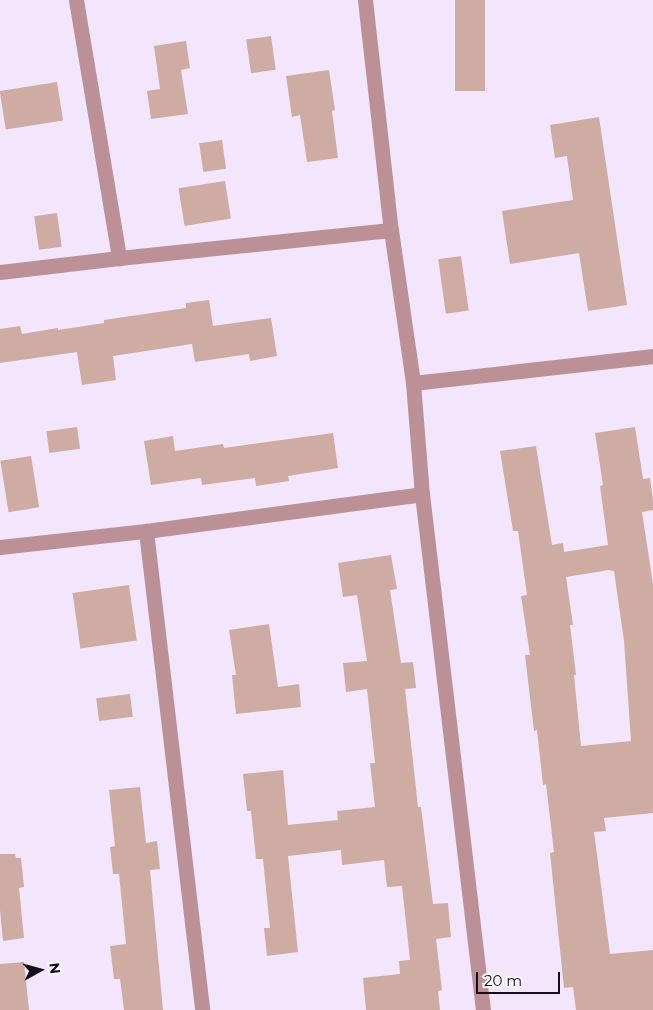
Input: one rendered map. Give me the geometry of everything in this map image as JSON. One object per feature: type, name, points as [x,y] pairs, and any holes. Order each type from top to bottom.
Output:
[{"type":"street","points":[[76,0],[119,258]]},
{"type":"street","points":[[365,0],[391,230],[413,383],[422,494],[483,1010]]},
{"type":"street","points":[[0,272],[391,230]]},
{"type":"street","points":[[413,383],[653,356]]},
{"type":"street","points":[[0,547],[146,531],[422,494]]},
{"type":"street","points":[[146,531],[202,1010]]},
{"type":"building","points":[[455,0],[485,0],[485,91],[455,91]]},
{"type":"building","points":[[271,36],[276,70],[251,73],[246,39]]},
{"type":"building","points":[[186,41],[190,68],[181,70],[188,114],[151,119],[147,91],[160,89],[154,46]]},
{"type":"building","points":[[329,70],[335,110],[332,111],[338,158],[307,162],[300,115],[292,117],[286,76]]},
{"type":"building","points":[[57,82],[63,121],[6,130],[0,91]]},
{"type":"building","points":[[599,117],[627,305],[588,311],[579,253],[510,264],[502,211],[573,200],[567,156],[555,158],[550,125]]},
{"type":"building","points":[[222,140],[226,169],[203,172],[199,143]]},
{"type":"building","points":[[225,181],[231,219],[185,226],[179,188]]},
{"type":"building","points":[[57,213],[62,247],[39,250],[34,216]]},
{"type":"building","points":[[461,256],[469,310],[446,314],[438,259]]},
{"type":"building","points":[[209,300],[213,326],[271,318],[277,356],[250,361],[249,354],[195,362],[192,344],[113,356],[116,380],[82,385],[77,352],[0,363],[0,329],[20,326],[22,334],[58,328],[58,330],[104,323],[104,320],[186,308],[186,303]]},
{"type":"building","points":[[77,427],[80,449],[49,453],[46,431]]},
{"type":"building","points":[[635,427],[643,479],[650,478],[653,501],[653,510],[642,512],[653,584],[653,813],[604,818],[606,831],[594,832],[610,954],[653,950],[653,1010],[576,1010],[573,987],[564,988],[550,853],[554,852],[546,784],[543,785],[537,730],[534,731],[525,655],[530,655],[521,596],[527,595],[518,531],[513,531],[500,451],[536,446],[552,545],[563,543],[564,552],[608,545],[600,486],[603,485],[595,433]],"holes":[[[609,570],[614,571],[624,641],[631,741],[581,746],[570,625],[573,625],[566,577]]]},
{"type":"building","points":[[333,433],[338,468],[288,476],[289,481],[256,486],[255,478],[202,485],[201,478],[151,485],[144,441],[173,436],[175,451],[223,444],[224,448]]},
{"type":"building","points":[[31,456],[39,507],[9,512],[0,461]]},
{"type":"building","points":[[391,555],[397,589],[390,590],[401,663],[413,662],[416,688],[405,689],[418,807],[421,807],[433,904],[448,903],[451,937],[436,939],[442,990],[438,991],[440,1010],[366,1010],[363,978],[400,974],[399,961],[410,960],[402,886],[387,887],[384,860],[342,865],[341,850],[288,856],[298,952],[267,956],[264,928],[270,928],[263,859],[256,859],[251,811],[247,811],[243,774],[283,770],[288,825],[338,820],[337,811],[375,807],[370,763],[375,763],[367,689],[346,692],[343,663],[367,661],[357,595],[343,597],[338,563]]},
{"type":"building","points":[[129,585],[137,640],[80,648],[73,593]]},
{"type":"building","points":[[269,624],[278,687],[299,684],[301,707],[236,714],[232,675],[236,675],[229,630]]},
{"type":"building","points":[[130,694],[133,717],[99,721],[96,698]]},
{"type":"building","points":[[140,787],[146,843],[157,841],[160,869],[150,870],[163,1010],[124,1010],[120,979],[114,979],[110,946],[126,944],[119,874],[113,874],[110,847],[115,846],[109,790]]},
{"type":"building","points":[[0,854],[15,854],[16,858],[21,858],[24,887],[19,888],[24,938],[3,941],[0,910]]},
{"type":"building","points":[[24,962],[29,1010],[0,1010],[0,964]]}]
